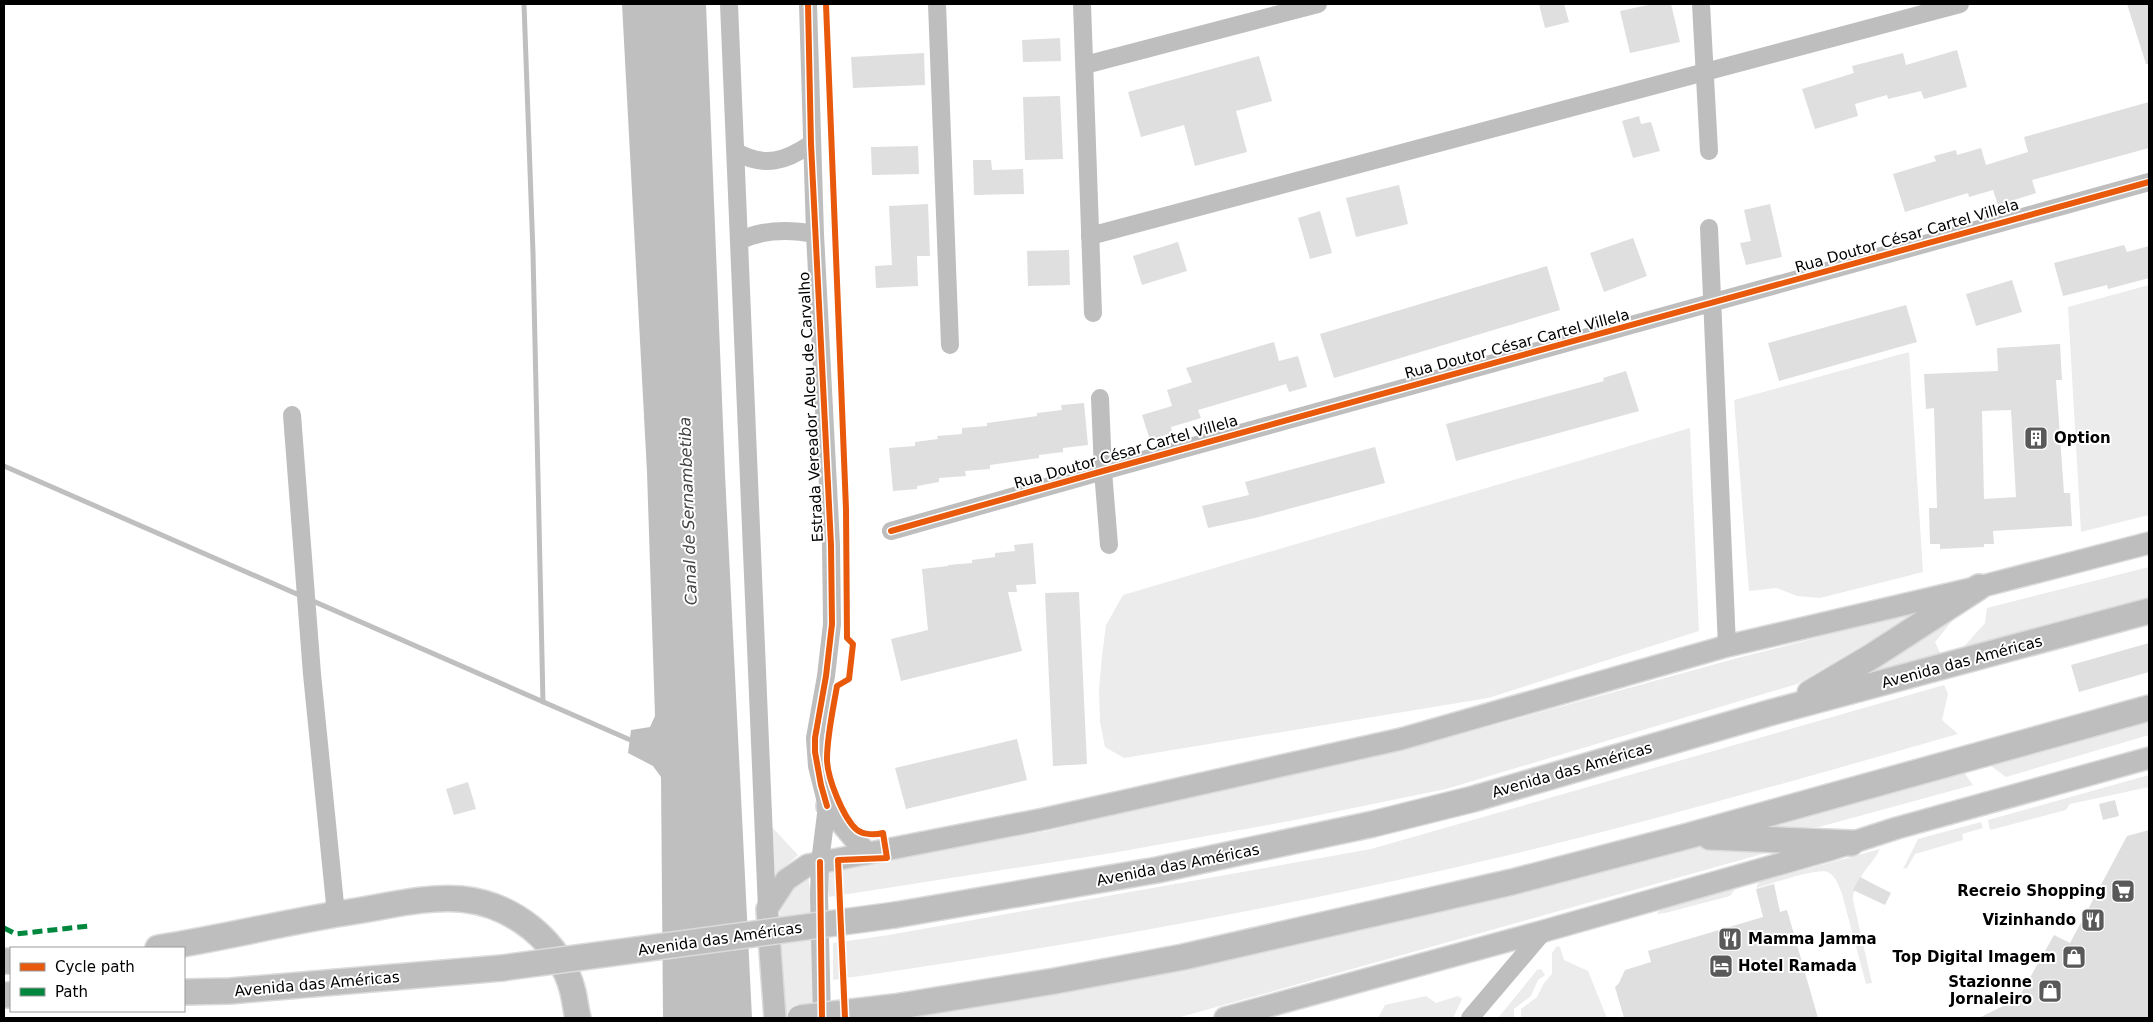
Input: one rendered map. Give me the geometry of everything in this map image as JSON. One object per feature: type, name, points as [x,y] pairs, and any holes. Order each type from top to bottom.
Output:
[{"type":"highway","points":[[1769,713],[1824,686],[1979,587]]},
{"type":"highway","name":"Avenida das Américas","points":[[185,992],[230,991],[502,968],[895,915],[1157,870],[1373,824],[1473,799],[1769,713],[2149,612]]},
{"type":"highway","points":[[800,1018],[894,1008],[1183,957],[1512,882],[1688,836],[2149,708]]},
{"type":"highway","points":[[1688,836],[1851,843]]},
{"type":"highway","points":[[163,947],[336,914],[434,899],[460,899],[492,905],[518,918],[541,936],[558,958],[573,990],[578,1018]]},
{"type":"main road","name":"Avenida das Américas","points":[[766,909],[786,880],[808,865],[1214,782],[1401,738],[1727,646],[1979,587],[2149,543]]},
{"type":"main road","points":[[1225,1018],[1544,931],[1851,843],[1897,828],[2149,758]]},
{"type":"main road","points":[[827,806],[867,854]]},
{"type":"main road","points":[[766,909],[775,1018]]},
{"type":"street","points":[[729,4],[766,909]]},
{"type":"street","name":"Estrada Vereador Alceu de Carvalho","points":[[808,4],[811,144],[831,545],[832,624],[826,676],[815,738],[815,752],[827,806],[820,862],[822,1018]]},
{"type":"street","points":[[937,4],[950,345]]},
{"type":"street","points":[[1082,4],[1093,313]]},
{"type":"street","points":[[1085,65],[1318,4]]},
{"type":"street","points":[[1701,4],[1709,151]]},
{"type":"street","points":[[1090,236],[1960,4]]},
{"type":"street","points":[[736,152],[745,157],[758,160],[778,160],[792,157],[811,144]]},
{"type":"street","name":"Rua Doutor César Cartel Villela","points":[[891,531],[2149,182]]},
{"type":"street","points":[[1709,228],[1727,646]]},
{"type":"street","points":[[739,241],[777,231],[815,234]]},
{"type":"street","points":[[1100,398],[1109,545]]},
{"type":"street","points":[[292,415],[307,606],[336,914]]},
{"type":"street","points":[[1470,1018],[1544,931]]},
{"type":"shaded area","points":[[2149,285],[2149,515],[2081,532],[2068,307]]},
{"type":"shaded area","points":[[1909,352],[1923,572],[1820,598],[1797,596],[1777,588],[1749,591],[1734,400]]},
{"type":"shaded area","points":[[1690,428],[1699,631],[1488,698],[1124,758],[1105,747],[1100,722],[1099,690],[1102,656],[1106,625],[1123,595]]},
{"type":"shaded area","points":[[2149,567],[2149,597],[1960,651],[1985,623],[1987,608]]},
{"type":"shaded area","points":[[1921,611],[1797,684],[1446,789],[1290,821],[1112,853],[829,897],[823,866],[897,857],[1048,831],[1250,782],[1432,742],[1734,659]]},
{"type":"shaded area","points":[[1956,616],[1935,642],[1941,655],[1837,686]]},
{"type":"shaded area","points":[[1944,685],[1948,694],[1942,720],[1958,734],[1675,813],[1505,856],[1254,910],[1002,954],[833,980],[833,943],[889,935],[1371,849]]},
{"type":"shaded area","points":[[2149,713],[2149,735],[2006,777],[1991,766],[2000,754]]},
{"type":"shaded area","points":[[1967,763],[1965,774],[1973,785],[1819,827],[1780,827],[1746,824]]},
{"type":"shaded area","points":[[2149,775],[2149,787],[2070,804],[2066,810],[1990,830],[1988,820]]},
{"type":"shaded area","points":[[1981,822],[1983,828],[1962,834],[1963,840],[1915,854],[1907,868],[1903,869],[1918,839]]},
{"type":"shaded area","points":[[770,825],[798,855],[774,876]]},
{"type":"shaded area","points":[[1707,842],[1773,851],[1177,1018],[843,1018]]},
{"type":"shaded area","points":[[1880,849],[1856,885],[1853,900],[1872,983],[1866,984],[1842,894],[1833,876],[1822,871],[1793,877],[1757,888],[1757,885],[1760,882]]},
{"type":"shaded area","points":[[807,872],[812,898],[817,1018],[782,1018],[780,911],[784,894]]},
{"type":"shaded area","points":[[1735,889],[1730,896],[1657,914],[1661,908]]},
{"type":"shaded area","points":[[1557,946],[1560,947],[1564,960],[1588,971],[1607,1018],[1521,1018],[1521,1009],[1537,997],[1544,983],[1552,974],[1552,953]]},
{"type":"shaded area","points":[[1541,969],[1545,975],[1538,980],[1531,996],[1514,1009],[1514,1018],[1498,1018],[1537,970]]},
{"type":"shaded area","points":[[1426,996],[1436,1003],[1458,996],[1462,999],[1453,1018],[1378,1018],[1385,1005]]},
{"type":"water","name":"Canal de Sernambetiba","points":[[622,4],[706,4],[725,474],[752,1018],[663,1018],[661,777],[653,766],[628,753],[631,730],[650,727],[655,716],[647,472]]},
{"type":"building","points":[[1539,4],[1564,4],[1569,22],[1545,28]]},
{"type":"building","points":[[1653,4],[1671,4],[1680,42],[1630,53],[1620,11]]},
{"type":"building","points":[[2127,4],[2149,4],[2149,64],[2146,64]]},
{"type":"building","points":[[1060,38],[1061,61],[1023,62],[1022,40]]},
{"type":"building","points":[[1957,50],[1967,87],[1924,99],[1921,91],[1888,99],[1887,95],[1855,104],[1858,116],[1815,129],[1802,89],[1854,73],[1852,66],[1903,53],[1906,65]]},
{"type":"building","points":[[924,53],[925,85],[853,88],[851,57]]},
{"type":"building","points":[[1259,56],[1272,101],[1236,111],[1247,152],[1195,166],[1184,125],[1141,137],[1128,92]]},
{"type":"building","points":[[1060,96],[1063,159],[1025,160],[1023,97]]},
{"type":"building","points":[[2149,102],[2149,148],[2032,180],[2036,193],[1998,205],[1993,190],[1969,197],[1968,193],[1905,212],[1893,174],[1936,161],[1934,156],[1956,150],[1957,155],[1981,148],[1986,165],[2028,152],[2024,137]]},
{"type":"building","points":[[1639,116],[1641,124],[1651,122],[1660,151],[1633,158],[1622,121]]},
{"type":"building","points":[[918,146],[919,174],[872,175],[871,147]]},
{"type":"building","points":[[973,160],[991,160],[992,170],[1023,169],[1024,194],[974,195]]},
{"type":"building","points":[[1399,185],[1408,224],[1356,237],[1346,198]]},
{"type":"building","points":[[928,204],[930,256],[917,256],[918,286],[876,288],[875,266],[892,265],[889,206]]},
{"type":"building","points":[[1770,204],[1782,257],[1746,265],[1740,243],[1751,241],[1744,210]]},
{"type":"building","points":[[1320,211],[1332,253],[1310,259],[1298,218]]},
{"type":"building","points":[[1633,238],[1647,276],[1604,292],[1590,253]]},
{"type":"building","points":[[1178,242],[1187,271],[1142,285],[1133,256]]},
{"type":"building","points":[[2124,245],[2127,252],[2149,246],[2149,278],[2108,289],[2107,285],[2063,296],[2054,263]]},
{"type":"building","points":[[1069,250],[1070,285],[1028,286],[1027,251]]},
{"type":"building","points":[[1547,266],[1560,310],[1334,378],[1320,334]]},
{"type":"building","points":[[2012,280],[2022,312],[1976,326],[1966,294]]},
{"type":"building","points":[[1906,305],[1917,342],[1779,381],[1768,343]]},
{"type":"building","points":[[1274,342],[1279,361],[1298,356],[1307,387],[1289,392],[1286,384],[1198,410],[1201,418],[1171,427],[1172,433],[1150,440],[1142,415],[1172,406],[1167,390],[1192,382],[1186,368]]},
{"type":"building","points":[[2060,344],[2062,380],[2056,380],[2064,493],[2070,493],[2072,526],[1993,531],[1994,544],[1984,544],[1984,547],[1940,549],[1940,544],[1930,544],[1929,508],[1937,508],[1934,408],[1926,409],[1924,374],[1998,371],[1997,348]],"holes":[[[2011,410],[2016,497],[1984,499],[1982,411]]]},
{"type":"building","points":[[1626,371],[1639,411],[1456,461],[1446,424],[1604,381],[1603,378]]},
{"type":"building","points":[[1084,403],[1088,445],[1063,448],[1063,452],[1039,455],[1039,458],[990,465],[990,469],[965,471],[966,476],[939,478],[939,482],[917,486],[917,489],[893,491],[889,448],[915,446],[915,442],[938,439],[937,436],[962,434],[962,428],[987,426],[987,423],[1037,416],[1037,413],[1062,410],[1061,405]]},
{"type":"building","points":[[1375,447],[1385,483],[1255,518],[1208,528],[1202,506],[1249,495],[1245,482]]},
{"type":"building","points":[[1033,543],[1036,584],[1016,585],[1017,592],[1008,592],[1022,651],[901,681],[891,639],[928,630],[922,569],[972,563],[972,560],[995,557],[995,553],[1015,551],[1014,545]]},
{"type":"building","points":[[1079,592],[1087,764],[1053,766],[1045,593]]},
{"type":"building","points":[[2149,643],[2149,672],[2079,692],[2071,665]]},
{"type":"building","points":[[1017,739],[1027,780],[906,809],[895,768]]},
{"type":"building","points":[[468,782],[476,809],[454,815],[446,789]]},
{"type":"building","points":[[2115,800],[2119,816],[2103,820],[2099,804]]},
{"type":"building","name":"Recreio Shopping","points":[[2149,830],[2149,1018],[1979,1018],[2005,1005],[2015,1004],[2054,935],[2070,943],[2127,836]]},
{"type":"building","points":[[1860,877],[1891,893],[1885,905],[1853,890]]},
{"type":"building","name":"Hotel Ramada","points":[[1774,884],[1780,912],[1787,910],[1818,1018],[1624,1018],[1615,987],[1625,970],[1651,962],[1648,951],[1763,917],[1756,889]]},
{"type":"waterway","points":[[524,4],[533,253],[543,702]]},
{"type":"waterway","points":[[4,466],[635,742]]},
{"type":"marked path","points":[[4,928],[16,934],[89,926]]},
{"type":"cycle path","points":[[808,4],[811,144],[831,545],[832,624],[826,676],[815,738],[815,752],[827,806]]},
{"type":"cycle path","points":[[826,4],[846,509],[847,638],[853,644],[849,679],[837,686],[829,732],[827,759],[833,786],[846,816],[860,832],[870,834],[883,833],[887,858],[838,860],[845,1018]]},
{"type":"cycle path","points":[[891,531],[2149,182]]},
{"type":"cycle path","points":[[820,862],[822,1018]]},
{"type":"place","name":"Option","points":[[2036,438]]},
{"type":"place","name":"Recreio Shopping","points":[[2123,891]]},
{"type":"place","name":"Vizinhando","points":[[2093,920]]},
{"type":"place","name":"Mamma Jamma","points":[[1730,939]]},
{"type":"place","name":"Top Digital Imagem","points":[[2074,957]]},
{"type":"place","name":"Hotel Ramada","points":[[1721,966]]},
{"type":"place","name":"Stazionne Jornaleiro","points":[[2050,991]]}]
